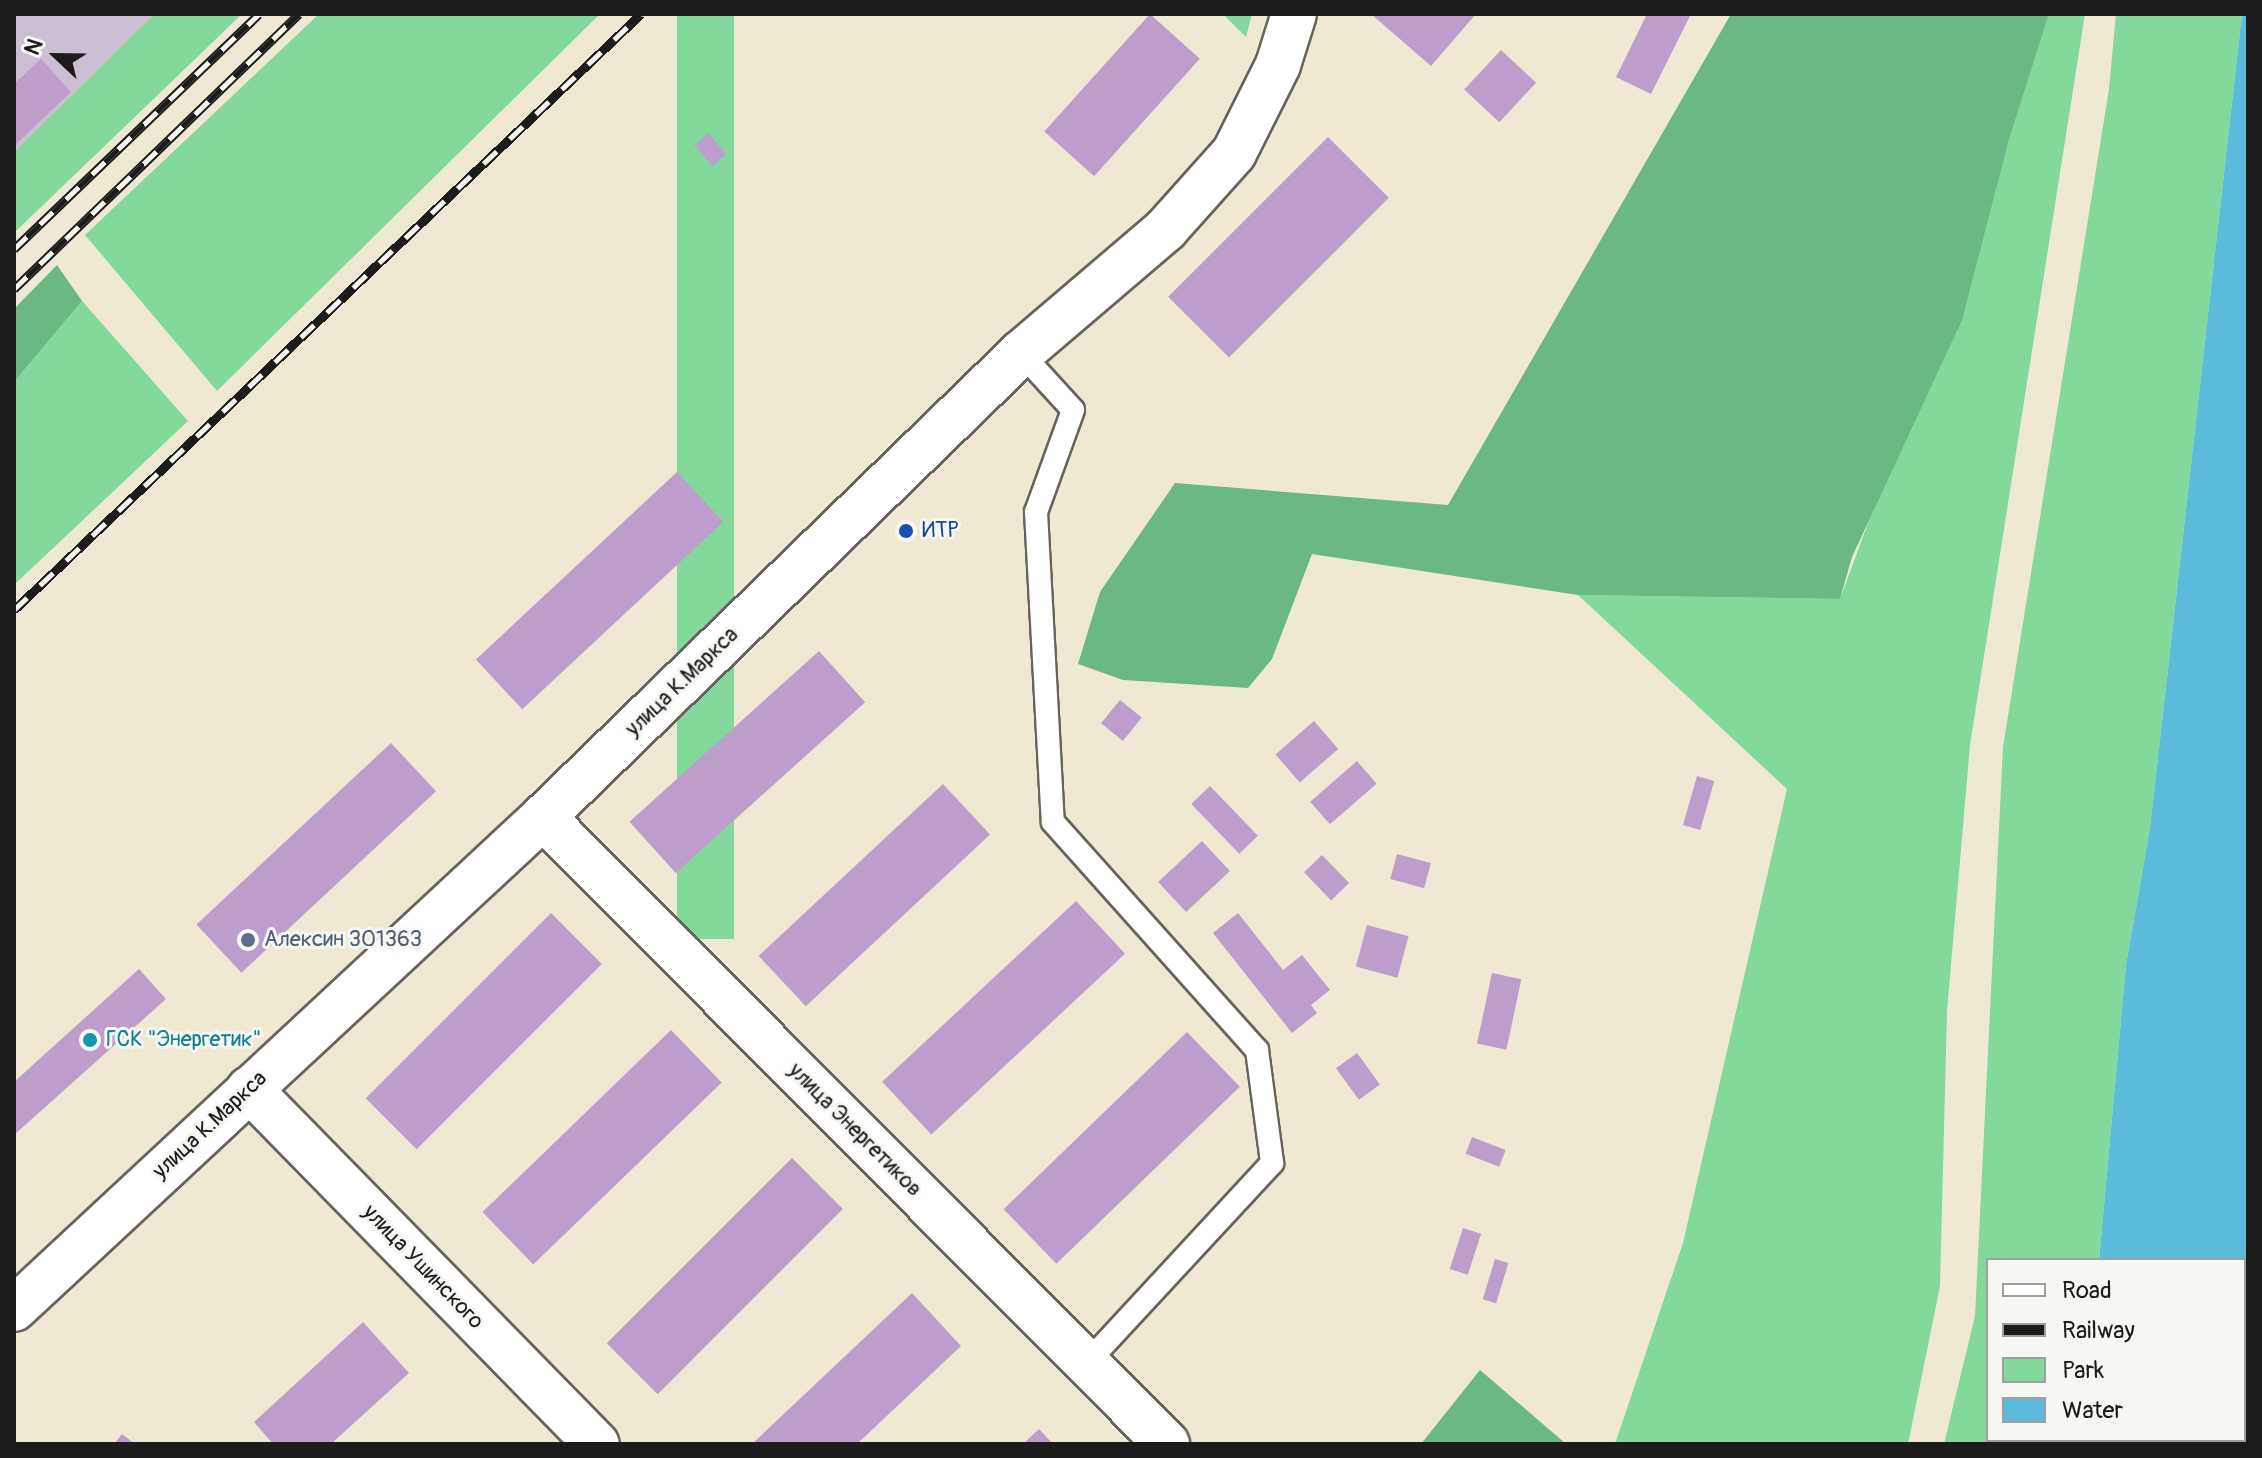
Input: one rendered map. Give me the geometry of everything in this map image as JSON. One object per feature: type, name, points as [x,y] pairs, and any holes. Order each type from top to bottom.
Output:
[{"type":"main road","name":"улица К.Маркса","points":[[14,1309],[543,817],[1021,353],[1166,229],[1234,153],[1278,65],[1294,14]]},
{"type":"main road","name":"улица Энергетиков","points":[[543,817],[1167,1444]]},
{"type":"main road","name":"улица Ушинского","points":[[249,1089],[597,1444]]},
{"type":"lane","points":[[1021,353],[1073,410],[1036,512],[1053,822],[1257,1050],[1272,1163],[1087,1363]]},
{"type":"shaded area","points":[[14,14],[154,14],[14,152]]},
{"type":"green space","points":[[154,14],[242,14],[14,233],[14,152]]},
{"type":"green space","points":[[319,14],[600,14],[217,391],[85,235]]},
{"type":"green space","points":[[677,14],[734,14],[734,939],[677,939]]},
{"type":"green space","points":[[1223,14],[1252,14],[1246,37]]},
{"type":"green space","points":[[1731,14],[2049,14],[2008,143],[1962,320],[1852,557],[1840,599],[1578,595],[1312,554],[1272,659],[1248,688],[1123,680],[1078,664],[1100,592],[1175,483],[1448,505]]},
{"type":"green space","points":[[2049,14],[2085,14],[1970,745],[1947,1011],[1940,1286],[1908,1444],[1615,1444],[1683,1243],[1787,789],[1578,595],[1840,599],[2008,143]]},
{"type":"green space","points":[[2116,14],[2242,14],[2150,828],[2126,965],[2099,1258],[1986,1258],[1986,1442],[2020,1442],[1944,1444],[1975,1316],[2003,747],[2109,89]]},
{"type":"green space","points":[[57,265],[82,301],[14,382],[14,309]]},
{"type":"green space","points":[[82,301],[188,421],[14,585],[14,382]]},
{"type":"green space","points":[[1480,1370],[1566,1444],[1421,1444]]},
{"type":"water","points":[[2242,14],[2248,14],[2248,1444],[2093,1444],[2246,1442],[2246,1258],[2099,1258],[2126,965],[2150,828]]},
{"type":"building","points":[[1150,14],[1200,59],[1094,176],[1044,131]]},
{"type":"building","points":[[1371,14],[1476,14],[1431,66]]},
{"type":"building","points":[[1647,14],[1691,14],[1651,94],[1616,77]]},
{"type":"building","points":[[1501,50],[1536,83],[1499,122],[1464,89]]},
{"type":"building","points":[[41,59],[71,92],[16,144],[14,84]]},
{"type":"building","points":[[708,133],[726,154],[713,166],[694,145]]},
{"type":"building","points":[[1328,137],[1389,198],[1229,358],[1168,297]]},
{"type":"building","points":[[677,472],[723,522],[522,709],[476,660]]},
{"type":"building","points":[[819,651],[865,702],[676,873],[629,822]]},
{"type":"building","points":[[1120,700],[1142,718],[1123,741],[1101,723]]},
{"type":"building","points":[[1314,721],[1338,749],[1300,782],[1276,754]]},
{"type":"building","points":[[391,743],[436,791],[241,973],[196,924]]},
{"type":"building","points":[[1357,761],[1377,784],[1330,824],[1310,802]]},
{"type":"building","points":[[1697,776],[1714,781],[1700,830],[1683,825]]},
{"type":"building","points":[[943,784],[990,834],[806,1006],[759,956]]},
{"type":"building","points":[[1210,786],[1258,836],[1239,854],[1191,804]]},
{"type":"building","points":[[1202,841],[1230,871],[1186,912],[1158,882]]},
{"type":"building","points":[[1397,854],[1431,863],[1424,888],[1390,879]]},
{"type":"building","points":[[1322,855],[1349,883],[1331,900],[1304,872]]},
{"type":"building","points":[[1076,901],[1125,954],[931,1134],[882,1082]]},
{"type":"building","points":[[551,913],[602,964],[417,1149],[366,1098]]},
{"type":"building","points":[[1238,913],[1283,970],[1302,955],[1330,990],[1311,1005],[1317,1013],[1292,1033],[1213,933]]},
{"type":"building","points":[[1367,925],[1409,936],[1397,978],[1356,967]]},
{"type":"building","name":"ГСК \"Энергетик\"","points":[[139,969],[166,999],[14,1135],[14,1082]]},
{"type":"building","points":[[1492,973],[1521,979],[1506,1050],[1477,1043]]},
{"type":"building","points":[[671,1030],[722,1083],[533,1265],[483,1212]]},
{"type":"building","points":[[1187,1032],[1240,1087],[1056,1264],[1004,1209]]},
{"type":"building","points":[[1357,1053],[1380,1085],[1359,1100],[1336,1068]]},
{"type":"building","points":[[1472,1137],[1506,1150],[1499,1167],[1466,1154]]},
{"type":"building","points":[[792,1158],[843,1209],[658,1394],[607,1343]]},
{"type":"building","points":[[1463,1228],[1481,1234],[1468,1275],[1450,1269]]},
{"type":"building","points":[[1495,1259],[1508,1263],[1496,1303],[1483,1299]]},
{"type":"building","points":[[912,1293],[961,1346],[857,1444],[752,1444]]},
{"type":"building","points":[[363,1322],[409,1373],[331,1444],[273,1444],[254,1422]]},
{"type":"building","points":[[1039,1429],[1053,1444],[1023,1444]]},
{"type":"building","points":[[122,1434],[135,1444],[114,1444]]},
{"type":"railway","points":[[14,249],[259,14]]},
{"type":"railway","points":[[14,289],[299,14]]},
{"type":"railway","points":[[14,610],[641,14]]},
{"type":"place","name":"ИТР","points":[[906,531]]},
{"type":"place","name":"Алексин 301363","points":[[248,940]]},
{"type":"place","name":"ГСК \"Энергетик\"","points":[[90,1040]]}]
